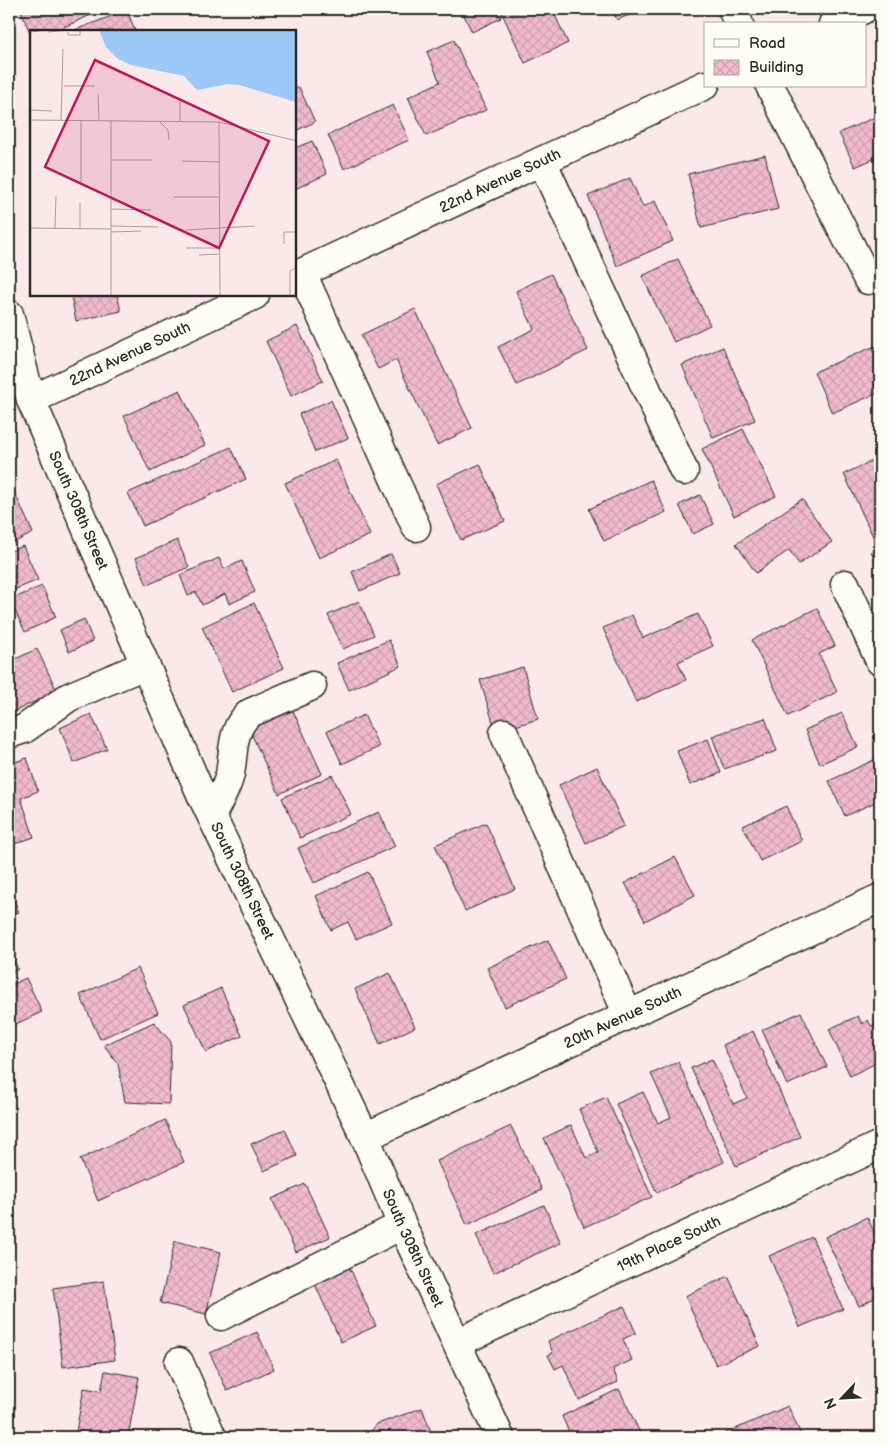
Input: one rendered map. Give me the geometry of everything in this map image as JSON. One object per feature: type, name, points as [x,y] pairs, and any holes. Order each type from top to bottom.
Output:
[{"type":"street","points":[[732,9],[738,22]]},
{"type":"street","points":[[837,22],[864,9]]},
{"type":"street","name":"22nd Avenue South","points":[[299,275],[704,85]]},
{"type":"street","points":[[771,88],[868,280]]},
{"type":"street","points":[[542,161],[684,471]]},
{"type":"street","points":[[299,275],[416,527]]},
{"type":"street","name":"22nd Avenue South","points":[[31,400],[253,296]]},
{"type":"street","name":"South 308th Street","points":[[9,314],[31,400],[145,665],[212,814],[365,1137],[402,1225],[500,1437]]},
{"type":"street","points":[[845,584],[880,661]]},
{"type":"street","points":[[9,734],[24,729],[70,697],[145,665]]},
{"type":"street","points":[[212,814],[230,775],[236,732],[242,719],[250,712],[312,686]]},
{"type":"street","points":[[504,733],[628,1015]]},
{"type":"street","name":"20th Avenue South","points":[[365,1137],[880,898]]},
{"type":"street","name":"19th Place South","points":[[457,1343],[880,1145]]},
{"type":"street","points":[[221,1316],[402,1225]]},
{"type":"street","points":[[179,1362],[212,1437]]},
{"type":"building","points":[[20,9],[102,9],[57,30],[30,30],[30,33]]},
{"type":"building","points":[[461,9],[496,9],[501,18],[472,32]]},
{"type":"building","points":[[507,9],[552,9],[568,43],[525,63],[501,11]]},
{"type":"building","points":[[612,9],[644,9],[617,20]]},
{"type":"building","points":[[127,10],[135,30],[75,30]]},
{"type":"building","points":[[454,40],[486,110],[426,136],[408,97],[440,82],[427,52]]},
{"type":"building","points":[[299,87],[315,122],[296,131],[296,88]]},
{"type":"building","points":[[393,105],[409,140],[344,169],[328,135]]},
{"type":"building","points":[[880,115],[880,156],[855,167],[839,133]]},
{"type":"building","points":[[312,141],[327,174],[296,189],[296,148]]},
{"type":"building","points":[[765,155],[778,209],[701,228],[688,174]]},
{"type":"building","points":[[630,178],[643,207],[655,201],[673,241],[617,266],[588,196]]},
{"type":"building","points":[[678,259],[710,325],[674,342],[642,276]]},
{"type":"building","points":[[551,274],[588,350],[517,385],[498,347],[534,329],[516,291]]},
{"type":"building","points":[[71,296],[117,296],[121,311],[76,321]]},
{"type":"building","points":[[415,309],[472,428],[437,445],[396,360],[378,369],[361,335]]},
{"type":"building","points":[[297,326],[323,381],[291,396],[266,341]]},
{"type":"building","points":[[875,346],[880,359],[880,392],[832,413],[814,372]]},
{"type":"building","points":[[723,347],[755,420],[713,438],[682,365]]},
{"type":"building","points":[[180,390],[205,445],[150,472],[124,416]]},
{"type":"building","points":[[331,400],[348,438],[315,452],[299,414]]},
{"type":"building","points":[[743,429],[776,496],[734,516],[702,449]]},
{"type":"building","points":[[231,447],[246,479],[143,526],[128,493]]},
{"type":"building","points":[[880,457],[880,541],[876,543],[844,474]]},
{"type":"building","points":[[336,460],[370,535],[319,558],[285,483]]},
{"type":"building","points":[[480,464],[505,521],[461,540],[436,484]]},
{"type":"building","points":[[651,480],[666,512],[604,541],[589,509]]},
{"type":"building","points":[[12,487],[33,533],[9,545],[9,488]]},
{"type":"building","points":[[700,495],[714,524],[693,534],[679,505]]},
{"type":"building","points":[[802,499],[832,542],[799,564],[789,550],[756,573],[736,544]]},
{"type":"building","points":[[177,540],[189,567],[147,585],[136,558]]},
{"type":"building","points":[[23,546],[38,580],[9,592],[9,552]]},
{"type":"building","points":[[880,547],[880,572],[871,551]]},
{"type":"building","points":[[391,554],[400,573],[360,591],[352,572]]},
{"type":"building","points":[[219,558],[224,569],[242,561],[255,592],[229,604],[225,594],[202,605],[196,592],[188,596],[180,575]]},
{"type":"building","points":[[42,586],[56,617],[25,632],[10,600]]},
{"type":"building","points":[[359,601],[374,635],[343,649],[328,615]]},
{"type":"building","points":[[254,603],[284,668],[232,692],[202,627]]},
{"type":"building","points":[[817,608],[835,646],[819,654],[837,692],[788,716],[752,640]]},
{"type":"building","points":[[698,614],[713,646],[678,662],[686,680],[636,702],[603,628],[632,615],[643,638]]},
{"type":"building","points":[[84,619],[93,641],[69,652],[60,630]]},
{"type":"building","points":[[389,640],[401,666],[349,690],[337,663]]},
{"type":"building","points":[[37,649],[57,691],[9,714],[9,662]]},
{"type":"building","points":[[523,667],[538,719],[496,732],[480,680]]},
{"type":"building","points":[[289,702],[322,774],[279,794],[246,722]]},
{"type":"building","points":[[842,713],[858,747],[820,764],[805,730]]},
{"type":"building","points":[[91,714],[107,749],[74,763],[60,728]]},
{"type":"building","points":[[364,715],[379,747],[342,764],[327,731]]},
{"type":"building","points":[[765,718],[777,751],[724,769],[712,736]]},
{"type":"building","points":[[708,739],[721,773],[690,785],[677,751]]},
{"type":"building","points":[[880,757],[880,800],[845,816],[829,781]]},
{"type":"building","points":[[27,758],[38,791],[21,798],[34,837],[9,846],[9,764]]},
{"type":"building","points":[[597,767],[624,826],[586,843],[559,785]]},
{"type":"building","points":[[332,775],[351,814],[300,838],[282,798]]},
{"type":"building","points":[[786,806],[802,841],[760,861],[743,826]]},
{"type":"building","points":[[379,812],[395,846],[314,883],[298,848]]},
{"type":"building","points":[[486,823],[515,889],[465,911],[435,845]]},
{"type":"building","points":[[675,857],[695,895],[645,921],[625,883]]},
{"type":"building","points":[[368,872],[392,923],[356,939],[348,922],[331,930],[316,896]]},
{"type":"building","points":[[9,889],[19,912],[9,916]]},
{"type":"building","points":[[548,940],[566,979],[505,1007],[487,968]]},
{"type":"building","points":[[9,950],[18,969],[9,974]]},
{"type":"building","points":[[138,968],[158,1013],[100,1039],[80,995]]},
{"type":"building","points":[[390,973],[415,1027],[380,1044],[355,989]]},
{"type":"building","points":[[26,978],[42,1012],[9,1027],[9,986]]},
{"type":"building","points":[[221,988],[242,1036],[206,1052],[184,1005]]},
{"type":"building","points":[[801,1012],[827,1067],[787,1085],[762,1030]]},
{"type":"building","points":[[858,1016],[862,1024],[868,1020],[871,1026],[880,1022],[880,1061],[850,1076],[829,1029]]},
{"type":"building","points":[[154,1022],[171,1042],[169,1104],[125,1102],[118,1064],[104,1045]]},
{"type":"building","points":[[753,1031],[800,1137],[736,1166],[691,1068],[712,1059],[733,1104],[747,1098],[723,1045]]},
{"type":"building","points":[[678,1062],[724,1162],[657,1193],[616,1104],[643,1092],[658,1123],[671,1117],[651,1074]]},
{"type":"building","points":[[606,1097],[652,1197],[584,1227],[544,1138],[571,1125],[586,1158],[598,1152],[579,1109]]},
{"type":"building","points":[[165,1120],[184,1162],[98,1201],[80,1159]]},
{"type":"building","points":[[511,1126],[542,1190],[467,1225],[437,1161]]},
{"type":"building","points":[[285,1129],[297,1156],[264,1171],[251,1144]]},
{"type":"building","points":[[305,1184],[330,1237],[296,1252],[272,1199]]},
{"type":"building","points":[[544,1205],[561,1243],[493,1273],[476,1235]]},
{"type":"building","points":[[867,1217],[880,1245],[880,1295],[859,1306],[825,1237]]},
{"type":"building","points":[[812,1237],[843,1309],[800,1327],[769,1256]]},
{"type":"building","points":[[175,1241],[221,1252],[206,1314],[160,1303]]},
{"type":"building","points":[[349,1266],[376,1326],[341,1342],[314,1282]]},
{"type":"building","points":[[728,1276],[760,1346],[716,1365],[685,1296]]},
{"type":"building","points":[[104,1281],[115,1360],[63,1367],[53,1288]]},
{"type":"building","points":[[624,1306],[636,1333],[623,1339],[632,1360],[613,1369],[618,1382],[579,1400],[563,1365],[555,1369],[548,1355],[553,1353],[548,1341]]},
{"type":"building","points":[[257,1332],[274,1369],[227,1391],[210,1353]]},
{"type":"building","points":[[105,1371],[139,1377],[128,1437],[75,1437],[84,1388],[101,1391]]},
{"type":"building","points":[[619,1389],[642,1437],[571,1437],[562,1416]]},
{"type":"building","points":[[788,1406],[802,1437],[717,1437]]},
{"type":"building","points":[[422,1408],[433,1437],[366,1437],[377,1424]]}]
